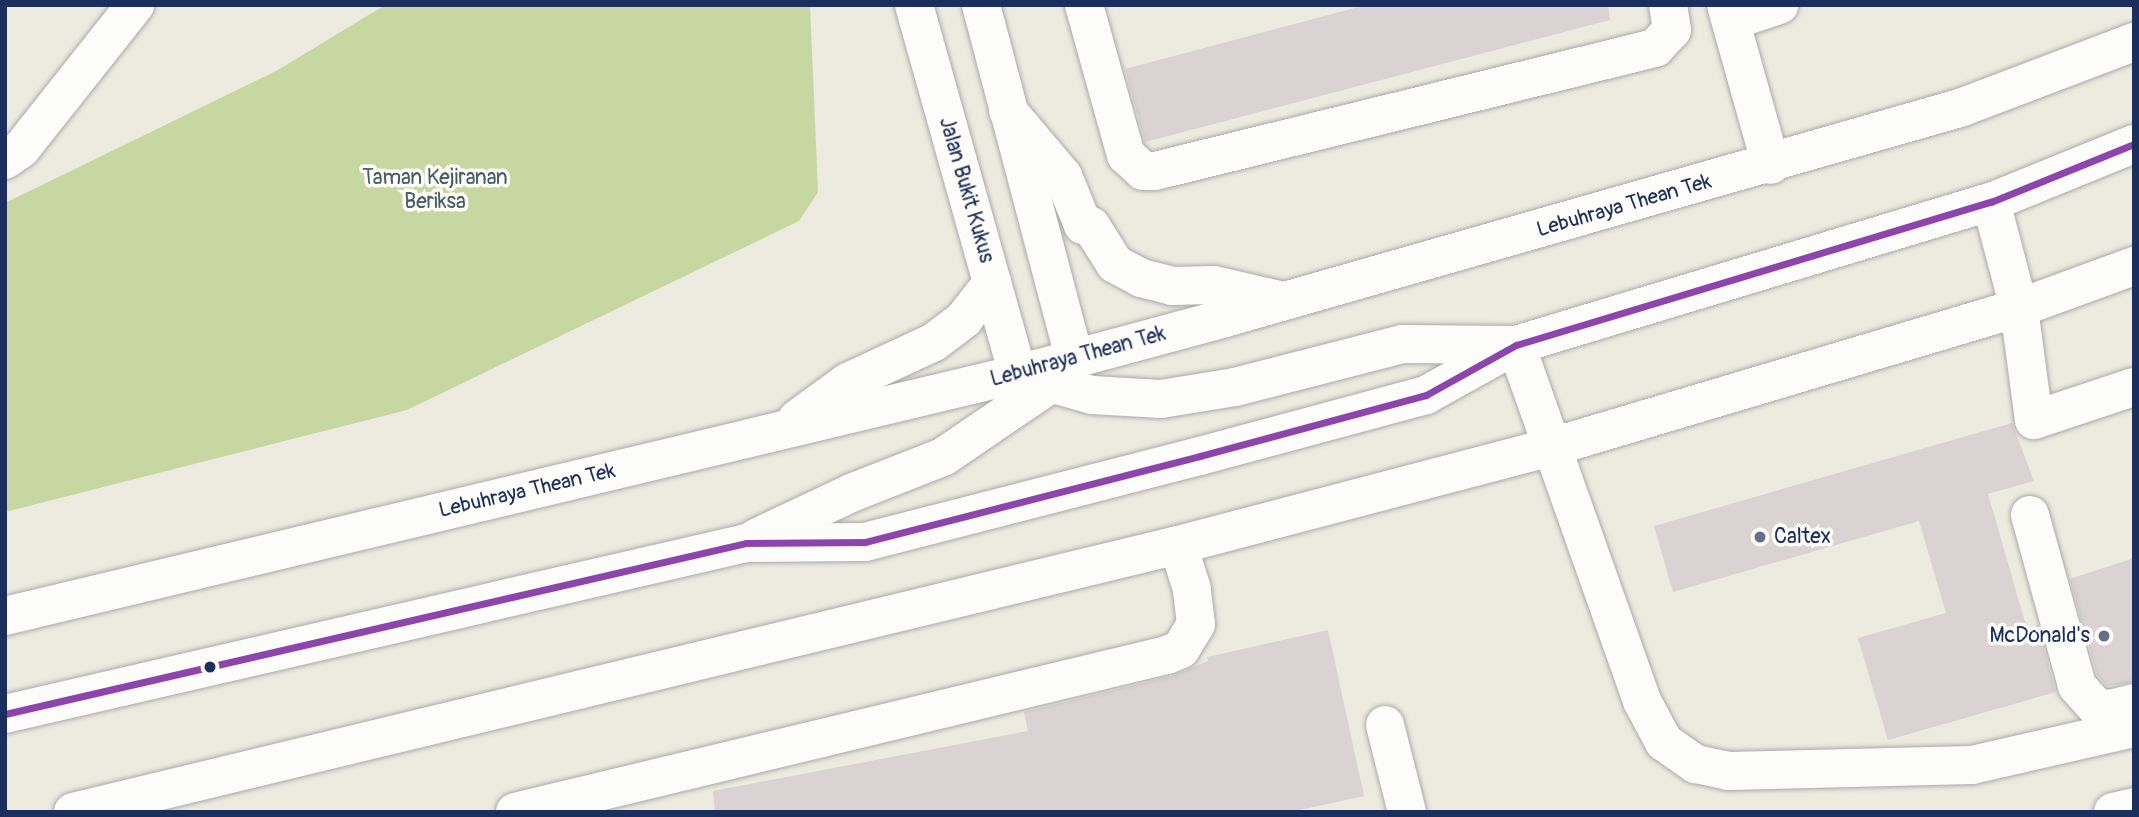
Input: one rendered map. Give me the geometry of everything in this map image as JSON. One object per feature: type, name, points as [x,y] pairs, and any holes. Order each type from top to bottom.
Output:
[{"type":"main road","points":[[5,160],[21,149],[135,5]]},
{"type":"main road","name":"Jalan Bukit Kukus","points":[[914,5],[992,283],[1047,372]]},
{"type":"main road","points":[[981,5],[1008,111],[1047,372]]},
{"type":"main road","points":[[1084,5],[1126,155],[1143,171],[1155,172],[1655,48],[1672,30],[1668,5]]},
{"type":"main road","points":[[1771,165],[1729,13],[1779,5]]},
{"type":"main road","name":"Lebuhraya Thean Tek","points":[[5,616],[781,430],[1047,372],[1283,301],[1771,165],[1960,108],[2134,41]]},
{"type":"main road","points":[[1008,111],[1062,176],[1083,225],[1091,226],[1115,264],[1141,278],[1172,286],[1214,285],[1283,301]]},
{"type":"main road","points":[[746,543],[865,542],[1426,395],[1516,345],[1991,202],[2134,144]]},
{"type":"main road","points":[[1991,202],[2019,308],[2034,420],[2134,387]]},
{"type":"main road","points":[[73,812],[1178,545],[1552,447],[2019,308],[2134,266]]},
{"type":"main road","points":[[781,430],[848,382],[934,342],[964,319],[992,283]]},
{"type":"main road","points":[[1047,372],[1092,396],[1161,399],[1235,387],[1402,344],[1516,345]]},
{"type":"main road","points":[[1516,345],[1642,701],[1664,741],[1696,764],[1729,771],[1972,765],[2134,728]]},
{"type":"main road","points":[[5,714],[746,543],[851,493],[943,457],[1047,372]]},
{"type":"main road","points":[[2030,515],[2077,686],[2096,707],[2110,709],[2134,704]]},
{"type":"main road","points":[[515,812],[1167,655],[1181,649],[1196,624],[1192,589],[1178,545]]},
{"type":"main road","points":[[1385,725],[1407,812]]},
{"type":"main road","points":[[2113,812],[2134,807]]},
{"type":"green space","name":"Taman Kejiranan Beriksa","points":[[385,5],[810,5],[818,192],[799,221],[407,410],[5,512],[5,203],[278,70]]},
{"type":"building","points":[[1366,5],[1608,5],[1610,20],[1145,142],[1125,69]]},
{"type":"building","name":"Caltex","points":[[2012,423],[2034,481],[1988,494],[2029,636],[2037,624],[2056,692],[1888,740],[1858,638],[1946,613],[1919,521],[1673,592],[1654,526]]},
{"type":"building","name":"McDonald's","points":[[2134,558],[2134,682],[2107,686],[2097,675],[2070,579]]},
{"type":"building","points":[[1328,630],[1364,796],[1290,812],[715,812],[713,791],[1028,731],[1024,712],[1172,676],[1208,661],[1207,657]]},
{"type":"transit line","points":[[5,714],[746,543],[865,542],[1200,456],[1426,395],[1516,345],[1991,202],[2134,144]]},
{"type":"place","name":"Caltex","points":[[1760,537]]},
{"type":"place","name":"McDonald's","points":[[2104,636]]}]
